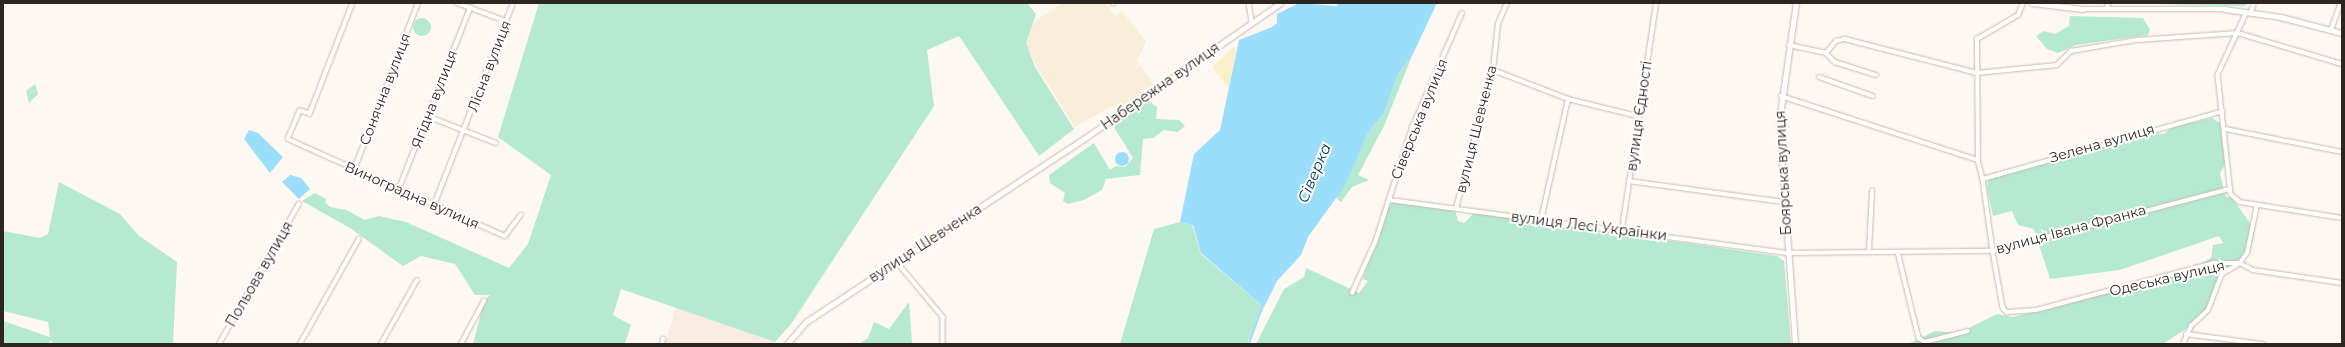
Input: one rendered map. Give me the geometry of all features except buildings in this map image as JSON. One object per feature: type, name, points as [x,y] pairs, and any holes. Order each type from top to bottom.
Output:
[{"type":"street","name":"Виноградна вулиця","points":[[353,3],[310,114],[300,111],[288,139],[398,191],[505,236],[521,216]]},
{"type":"street","name":"Сонячна вулиця","points":[[354,170],[418,3]]},
{"type":"street","points":[[457,3],[506,21]]},
{"type":"street","name":"Лісна вулиця","points":[[434,205],[514,3]]},
{"type":"street","points":[[1249,3],[1252,22]]},
{"type":"street","name":"Набережна вулиця","points":[[1068,150],[1281,3]]},
{"type":"street","name":"вулиця Шевченка","points":[[1456,208],[1493,70],[1495,39],[1507,3]]},
{"type":"street","name":"вулиця Єдності","points":[[1622,229],[1656,3]]},
{"type":"street","name":"Боярська вулиця","points":[[1796,3],[1781,96],[1784,202],[1796,344]]},
{"type":"street","points":[[1993,251],[1983,179],[1978,160],[1977,39],[2018,16],[2023,3]]},
{"type":"street","points":[[2033,3],[2107,9],[2198,8],[2249,12],[2331,30],[2342,34]]},
{"type":"street","points":[[2107,9],[2108,3]]},
{"type":"street","points":[[2254,3],[2218,75],[2226,129],[2230,189],[2236,200],[2257,205],[2342,218]]},
{"type":"street","points":[[2331,30],[2341,3]]},
{"type":"street","name":"Ягідна вулиця","points":[[398,191],[470,8]]},
{"type":"street","name":"Сіверська вулиця","points":[[1352,292],[1390,200],[1394,176],[1412,128],[1462,13]]},
{"type":"street","points":[[1826,52],[1836,41],[1845,39],[1977,73],[2057,65],[2071,51],[2137,40],[2238,33],[2342,64]]},
{"type":"street","points":[[1790,45],[1826,52],[1835,62],[1876,75]]},
{"type":"street","points":[[1493,70],[1568,99],[1638,116]]},
{"type":"street","points":[[1819,78],[1873,96]]},
{"type":"street","points":[[1781,96],[1978,160]]},
{"type":"street","points":[[1541,220],[1568,99]]},
{"type":"street","name":"Зелена вулиця","points":[[1983,179],[2223,111]]},
{"type":"street","points":[[427,116],[464,129],[496,143]]},
{"type":"street","points":[[2226,129],[2342,152]]},
{"type":"street","name":"вулиця Шевченка","points":[[787,344],[806,322],[1068,150]]},
{"type":"street","points":[[1629,181],[1784,202]]},
{"type":"street","name":"вулиця Івана Франка","points":[[1788,253],[1869,251],[1993,251],[2230,189]]},
{"type":"street","points":[[1869,251],[1872,191]]},
{"type":"street","name":"вулиця Лесі Українки","points":[[1390,200],[1622,229],[1788,253]]},
{"type":"street","name":"Польова вулиця","points":[[219,344],[299,204]]},
{"type":"street","points":[[2184,344],[2186,334],[2208,310],[2222,274],[2240,263],[2251,242],[2257,205]]},
{"type":"street","points":[[300,344],[359,239]]},
{"type":"street","name":"Одеська вулиця","points":[[1993,251],[2004,308],[2014,314],[2214,263],[2240,263],[2253,270],[2342,283]]},
{"type":"street","points":[[1898,252],[1919,338],[1925,342],[1968,331]]},
{"type":"street","points":[[897,262],[943,317],[943,344]]},
{"type":"street","points":[[382,344],[417,280]]},
{"type":"street","points":[[461,344],[484,301]]},
{"type":"street","points":[[2186,334],[2262,344]]},
{"type":"street","points":[[662,344],[663,339]]},
{"type":"shaded area","points":[[1062,3],[1106,3],[1115,16],[1122,11],[1146,42],[1137,61],[1154,84],[1118,110],[1112,106],[1075,127],[1036,66],[1025,42],[1035,21]]},
{"type":"shaded area","points":[[676,308],[775,342],[775,344],[665,344]]},
{"type":"green space","points":[[539,3],[1027,3],[1036,14],[1026,43],[1035,67],[1074,129],[1039,156],[959,36],[927,50],[934,106],[791,324],[775,342],[621,289],[613,315],[631,325],[625,344],[473,344],[484,301],[490,295],[475,295],[455,264],[421,256],[403,266],[350,228],[302,201],[315,193],[326,199],[325,202],[330,207],[346,210],[365,220],[379,216],[406,222],[509,268],[528,244],[551,175],[498,137]]},
{"type":"green space","points":[[2114,3],[2250,3],[2244,6]]},
{"type":"green space","points":[[2070,16],[2143,18],[2150,30],[2148,35],[2076,45],[2058,53],[2047,49],[2036,36],[2044,31],[2055,34],[2069,26]]},
{"type":"green space","points":[[422,18],[428,21],[431,27],[428,33],[422,36],[416,33],[413,27],[416,21]]},
{"type":"green space","points":[[1412,56],[1384,126],[1358,175],[1369,180],[1352,187],[1341,202],[1336,198],[1368,133],[1384,113],[1398,74]]},
{"type":"green space","points":[[35,84],[38,94],[29,103],[26,91]]},
{"type":"green space","points":[[1149,101],[1157,107],[1156,119],[1179,120],[1185,126],[1178,132],[1164,130],[1153,138],[1143,139],[1140,175],[1106,179],[1102,190],[1084,200],[1068,204],[1063,201],[1065,193],[1050,183],[1049,175],[1094,143],[1110,170],[1116,166],[1125,167],[1133,158],[1112,124]]},
{"type":"green space","points":[[2212,118],[2220,123],[2228,157],[2220,174],[2226,197],[2232,198],[2255,230],[2250,251],[2222,272],[2216,272],[2219,280],[2211,309],[2202,318],[2163,344],[1908,344],[1935,331],[1959,333],[1997,314],[2013,317],[2181,274],[2211,258],[2213,245],[2223,243],[2219,236],[2120,270],[2050,279],[2034,229],[2018,225],[2012,211],[1993,216],[1987,188],[1988,180],[2038,164],[2149,133],[2164,134],[2171,128]]},
{"type":"green space","points":[[59,182],[120,214],[138,235],[177,262],[173,344],[53,344],[51,340],[49,344],[3,344],[3,321],[50,337],[48,322],[3,311],[3,231],[40,238],[48,234]]},
{"type":"green space","points":[[1396,200],[1455,210],[1458,221],[1464,223],[1474,213],[1777,256],[1784,261],[1791,344],[1256,344],[1284,289],[1304,277],[1306,268],[1359,293],[1368,281],[1363,279],[1387,207]]},
{"type":"green space","points":[[1180,222],[1192,225],[1201,254],[1264,307],[1247,344],[1120,344],[1154,229]]},
{"type":"green space","points":[[909,302],[912,343],[859,344],[868,338],[874,322],[889,329]]},
{"type":"sand","points":[[1233,47],[1236,48],[1229,88],[1212,67]]},
{"type":"water","points":[[1299,3],[1336,6],[1339,3],[1437,3],[1412,56],[1398,74],[1384,113],[1368,133],[1344,187],[1308,237],[1301,255],[1277,281],[1264,307],[1201,253],[1193,225],[1180,222],[1194,154],[1220,130],[1239,40],[1272,27],[1277,23],[1277,14]]},
{"type":"water","points":[[249,130],[258,133],[283,157],[270,173],[244,139]]},
{"type":"water","points":[[1119,152],[1125,152],[1129,156],[1129,162],[1125,166],[1119,166],[1115,162],[1115,156]]},
{"type":"water","points":[[290,175],[301,178],[310,189],[299,199],[282,182]]},
{"type":"waterway","name":"Сіверка","points":[[1249,344],[1263,305]]}]
